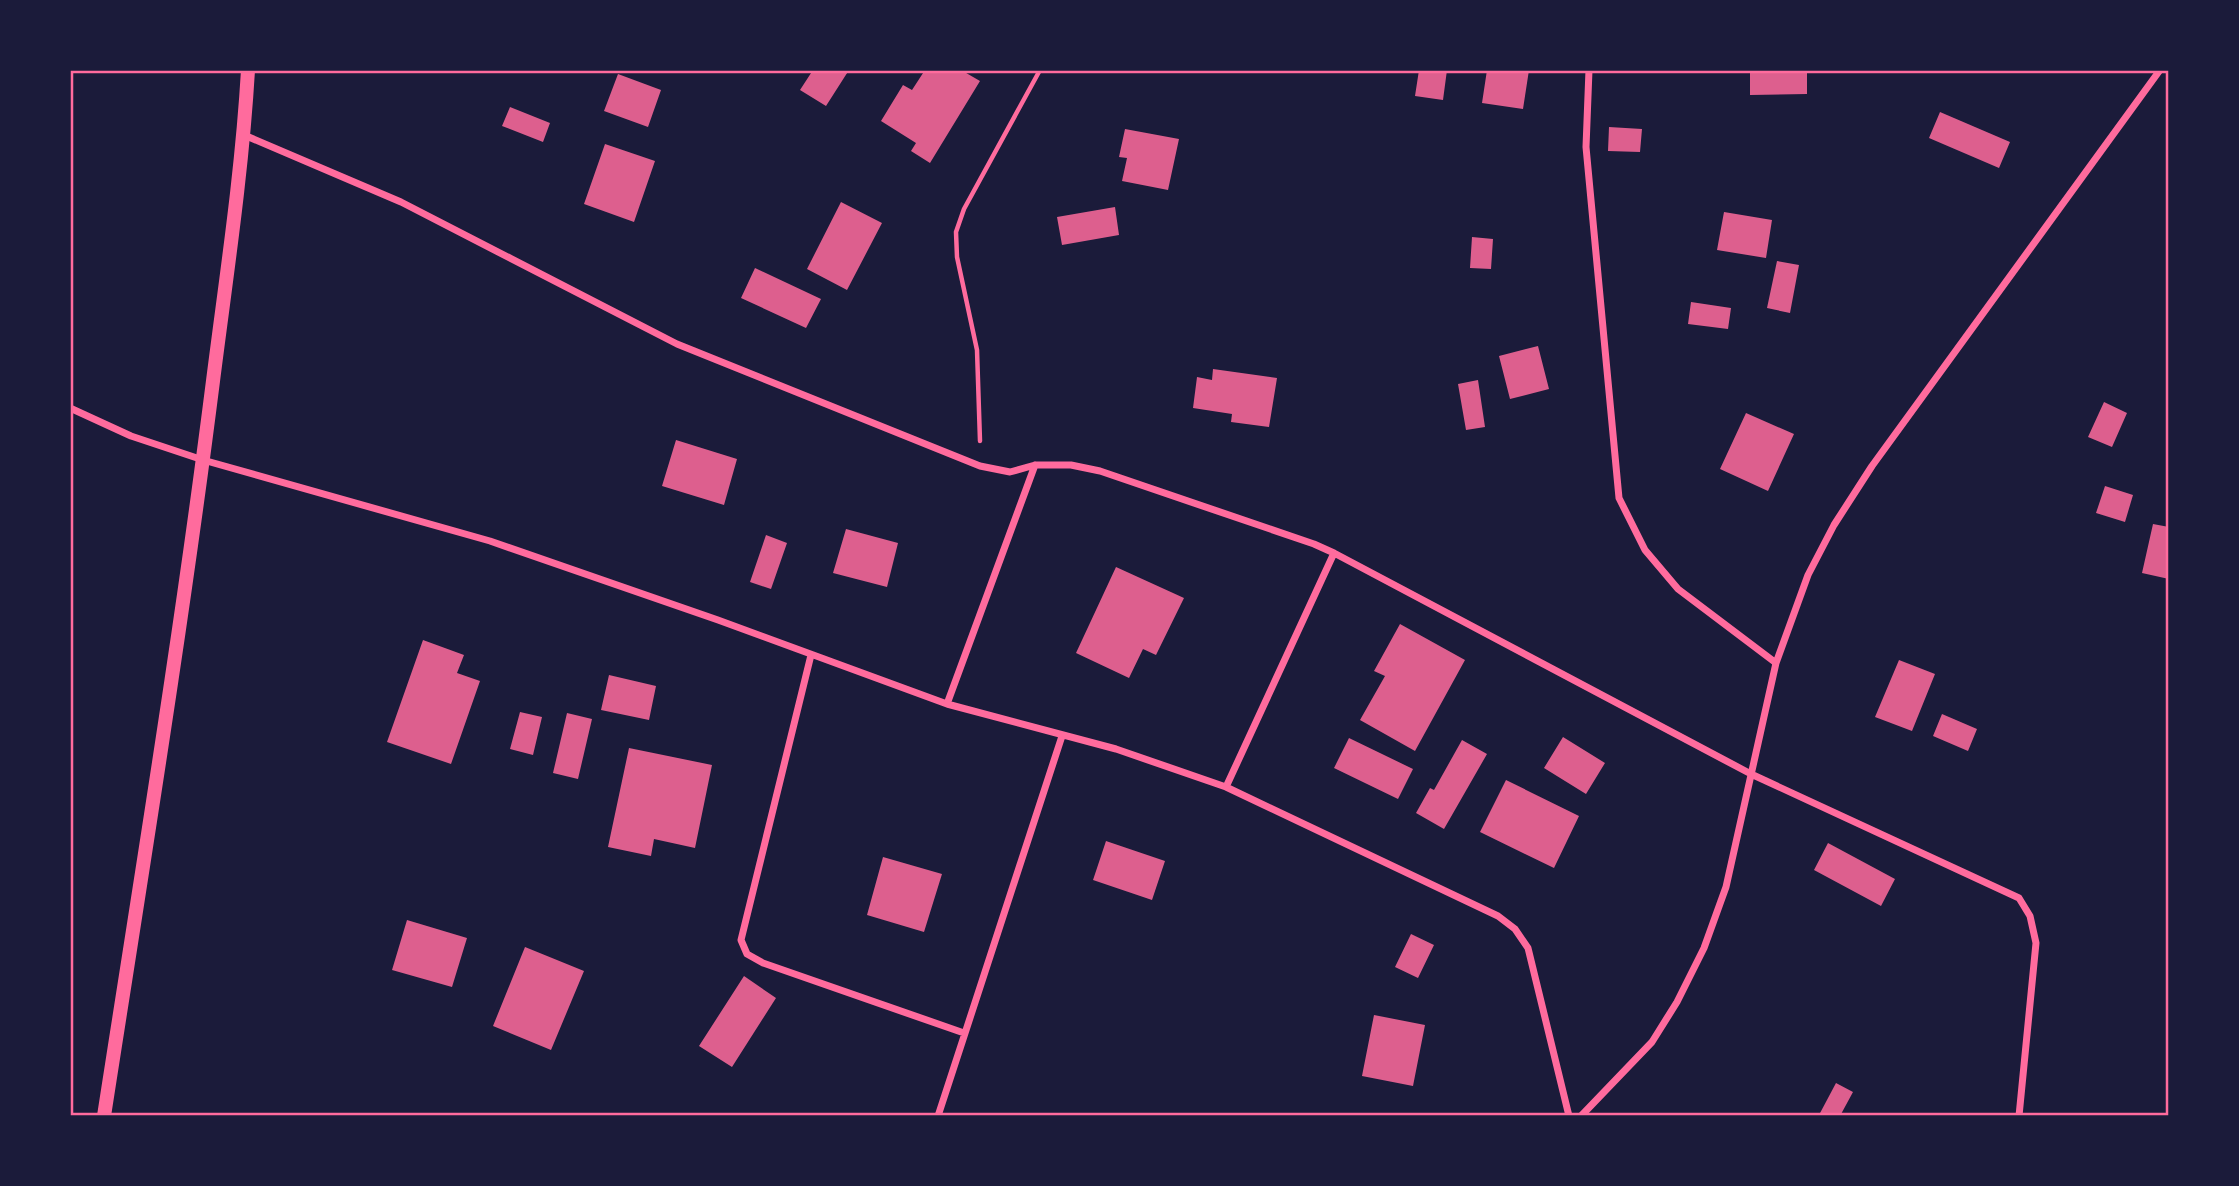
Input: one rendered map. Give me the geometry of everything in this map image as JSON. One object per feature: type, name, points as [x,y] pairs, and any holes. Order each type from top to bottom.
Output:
[{"type":"main road","points":[[104,1116],[178,645],[244,135],[248,70]]},
{"type":"street","points":[[1589,70],[1586,147],[1619,498],[1646,550],[1678,589],[1776,663]]},
{"type":"street","points":[[1581,1116],[1652,1042],[1678,1002],[1704,948],[1726,887],[1776,663],[1808,575],[1834,525],[1872,466],[2160,70]]},
{"type":"street","points":[[244,135],[401,202],[677,344],[980,466],[1010,472],[1035,465],[1071,465],[1100,471],[1314,544],[1751,774],[2019,898],[2030,916],[2036,943],[2019,1116]]},
{"type":"street","points":[[70,408],[131,436],[203,460],[490,541],[718,620],[947,704],[1116,749],[1226,788],[1498,916],[1515,929],[1528,948],[1569,1116]]},
{"type":"street","points":[[947,704],[1035,465]]},
{"type":"street","points":[[1226,788],[1334,554]]},
{"type":"street","points":[[811,654],[741,940],[747,954],[763,963],[964,1033]]},
{"type":"street","points":[[938,1116],[1062,736]]},
{"type":"path","points":[[980,466],[977,350],[957,257],[956,232],[964,209],[1040,70]]},
{"type":"building","points":[[813,70],[849,70],[826,106],[800,90]]},
{"type":"building","points":[[925,70],[961,70],[980,81],[930,163],[911,151],[916,143],[881,121],[903,85],[912,90]]},
{"type":"building","points":[[1419,70],[1447,70],[1443,100],[1415,96]]},
{"type":"building","points":[[1487,70],[1529,70],[1523,109],[1482,103]]},
{"type":"building","points":[[1807,71],[1807,94],[1750,95],[1750,73]]},
{"type":"building","points":[[618,74],[661,90],[648,127],[604,111]]},
{"type":"building","points":[[510,107],[550,123],[543,142],[502,126]]},
{"type":"building","points":[[1940,112],[2010,142],[1999,168],[1929,138]]},
{"type":"building","points":[[1609,127],[1642,129],[1640,152],[1608,151]]},
{"type":"building","points":[[1125,129],[1179,139],[1168,190],[1122,181],[1127,158],[1119,157]]},
{"type":"building","points":[[605,144],[655,161],[634,222],[584,204]]},
{"type":"building","points":[[841,202],[882,223],[847,290],[807,269]]},
{"type":"building","points":[[1115,207],[1119,235],[1062,245],[1057,217]]},
{"type":"building","points":[[1724,212],[1772,220],[1766,258],[1717,250]]},
{"type":"building","points":[[1472,237],[1493,239],[1491,269],[1470,268]]},
{"type":"building","points":[[1777,261],[1799,265],[1790,313],[1767,308]]},
{"type":"building","points":[[755,268],[821,299],[806,328],[741,298]]},
{"type":"building","points":[[1691,302],[1731,308],[1728,329],[1688,324]]},
{"type":"building","points":[[1538,346],[1549,389],[1510,399],[1499,356]]},
{"type":"building","points":[[1213,369],[1277,378],[1269,427],[1231,422],[1232,414],[1193,408],[1197,377],[1212,380]]},
{"type":"building","points":[[1478,380],[1485,427],[1466,430],[1458,384]]},
{"type":"building","points":[[2104,402],[2127,413],[2112,447],[2088,437]]},
{"type":"building","points":[[1746,413],[1794,434],[1768,491],[1720,469]]},
{"type":"building","points":[[676,440],[737,459],[724,505],[662,486]]},
{"type":"building","points":[[2105,486],[2133,495],[2125,522],[2096,513]]},
{"type":"building","points":[[2153,524],[2169,527],[2169,579],[2142,573]]},
{"type":"building","points":[[846,529],[898,543],[887,587],[833,573]]},
{"type":"building","points":[[766,535],[787,543],[771,589],[750,582]]},
{"type":"building","points":[[1116,567],[1184,598],[1156,655],[1143,649],[1129,678],[1076,653]]},
{"type":"building","points":[[1400,624],[1465,660],[1415,751],[1360,720],[1385,676],[1374,671]]},
{"type":"building","points":[[423,640],[464,655],[457,673],[480,681],[451,764],[387,742]]},
{"type":"building","points":[[1899,660],[1935,674],[1912,731],[1875,717]]},
{"type":"building","points":[[609,675],[656,686],[649,720],[601,710]]},
{"type":"building","points":[[520,712],[542,717],[533,755],[510,749]]},
{"type":"building","points":[[567,713],[592,719],[578,779],[553,773]]},
{"type":"building","points":[[1942,714],[1977,729],[1968,751],[1933,736]]},
{"type":"building","points":[[1563,737],[1605,763],[1586,794],[1544,768]]},
{"type":"building","points":[[1349,738],[1413,769],[1398,799],[1334,768]]},
{"type":"building","points":[[1462,740],[1487,754],[1444,829],[1416,813],[1430,788],[1434,790]]},
{"type":"building","points":[[629,748],[712,765],[695,848],[654,839],[651,856],[608,847]]},
{"type":"building","points":[[1506,780],[1579,816],[1554,868],[1480,832]]},
{"type":"building","points":[[1106,841],[1165,861],[1152,900],[1093,880]]},
{"type":"building","points":[[1828,843],[1895,879],[1881,906],[1814,870]]},
{"type":"building","points":[[883,857],[942,874],[924,932],[867,915]]},
{"type":"building","points":[[407,920],[467,938],[452,987],[392,970]]},
{"type":"building","points":[[1411,934],[1434,945],[1418,978],[1395,967]]},
{"type":"building","points":[[525,947],[584,971],[551,1050],[493,1026]]},
{"type":"building","points":[[744,976],[776,998],[732,1067],[699,1046]]},
{"type":"building","points":[[1374,1015],[1425,1025],[1413,1086],[1362,1076]]},
{"type":"building","points":[[1836,1083],[1853,1092],[1840,1116],[1821,1116],[1819,1115]]}]
